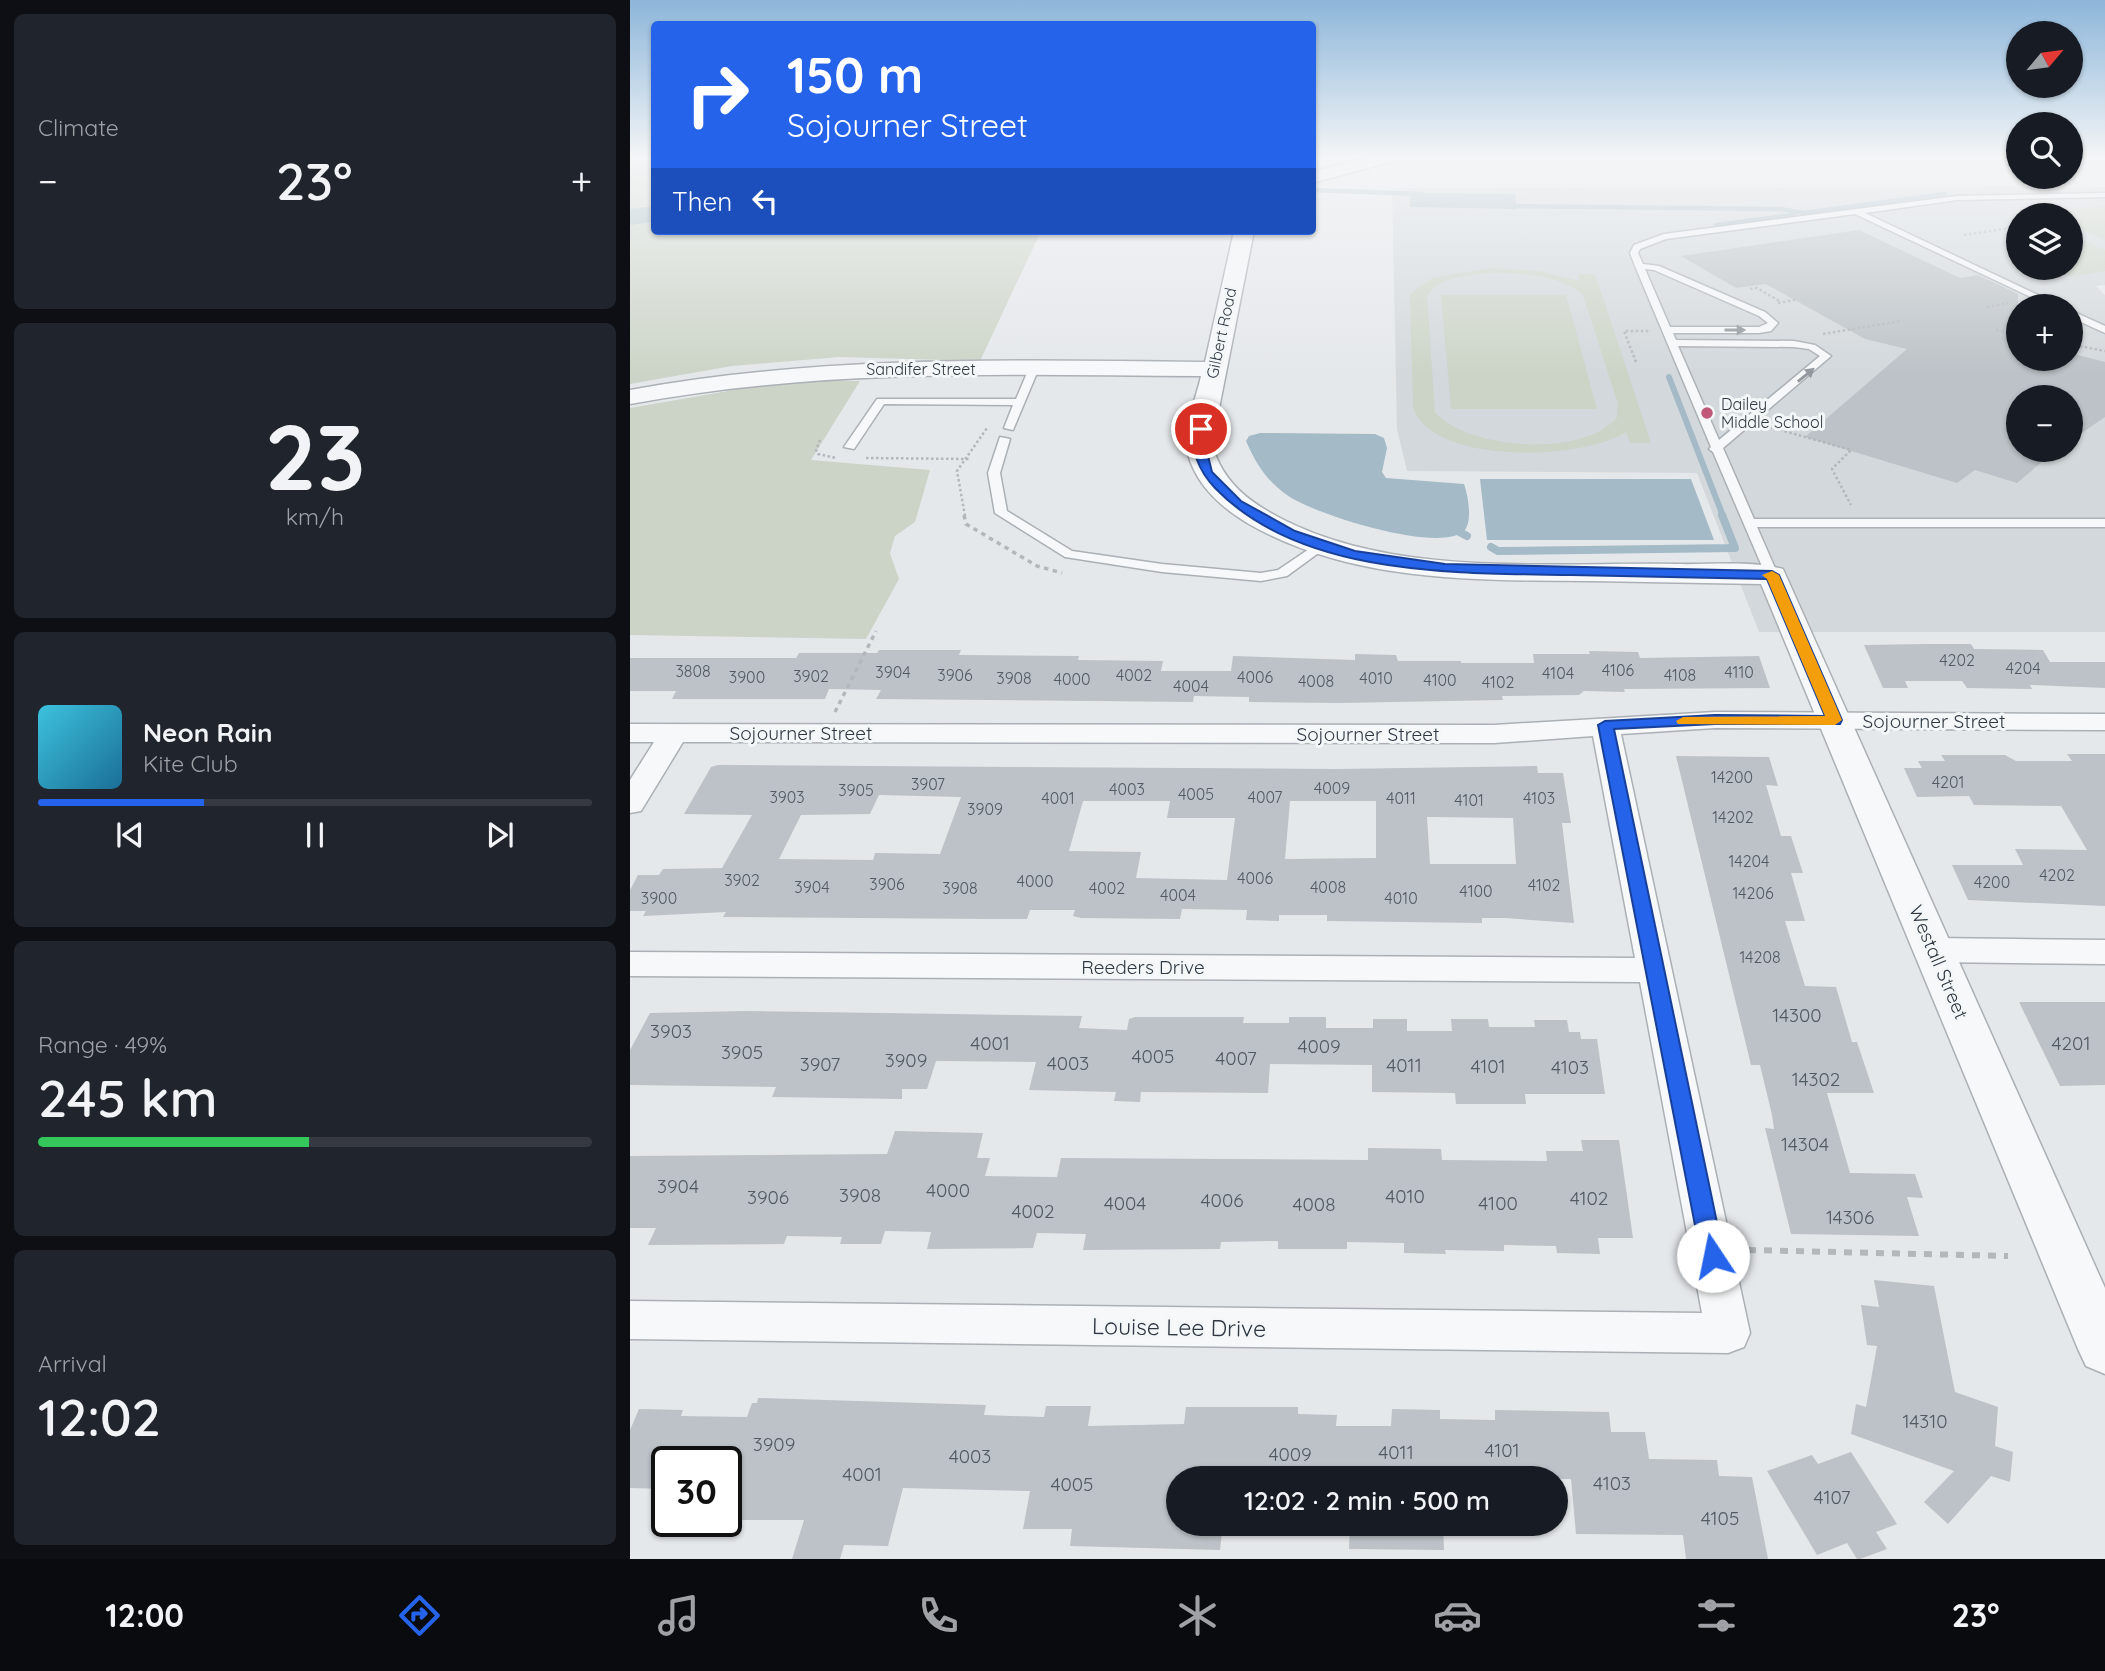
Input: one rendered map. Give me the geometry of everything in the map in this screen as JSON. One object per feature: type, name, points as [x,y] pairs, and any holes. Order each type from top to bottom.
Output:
[{"type":"street","name":"Gilbert Road","points":[[1243,235],[1199,444],[1207,473],[1236,504],[1290,534],[1322,546],[1382,561],[1445,568],[1772,575]]},
{"type":"street","name":"Sandifer Street","points":[[630,397],[779,373],[877,368],[1213,369]]},
{"type":"street","name":"Westall Street","points":[[1772,575],[2100,1324]]},
{"type":"street","name":"Sojourner Street","points":[[630,733],[1494,734],[1715,720],[2105,723]]},
{"type":"street","points":[[1605,725],[1656,970]]},
{"type":"street","points":[[630,804],[673,734]]},
{"type":"street","points":[[1935,950],[2105,952]]},
{"type":"street","name":"Reeders Drive","points":[[630,964],[1656,970]]},
{"type":"street","name":"Louise Lee Drive","points":[[630,1320],[1728,1334],[1656,970]]},
{"type":"lane","points":[[1731,229],[1652,240],[1635,250],[1639,266],[1715,449],[1772,575]]},
{"type":"lane","points":[[1893,229],[2031,294]]},
{"type":"lane","points":[[1639,266],[1668,273],[1766,316],[1773,323],[1768,329],[1759,330],[1667,330]]},
{"type":"lane","points":[[2083,319],[2105,330]]},
{"type":"lane","points":[[1672,343],[1801,344],[1818,349],[1826,356],[1715,449]]},
{"type":"lane","points":[[1034,369],[1007,433],[994,474],[1001,513],[1069,554],[1162,568],[1261,577],[1282,573],[1322,546]]},
{"type":"lane","points":[[850,447],[881,401],[1020,402]]},
{"type":"lane","points":[[1749,523],[2105,523]]},
{"type":"path","points":[[1964,235],[2006,229]]},
{"type":"path","points":[[1636,362],[1624,331],[1651,330],[1654,337]]},
{"type":"path","points":[[1996,330],[2006,332]]},
{"type":"path","points":[[2083,347],[2105,351]]},
{"type":"path","points":[[983,401],[979,413],[989,423],[969,459],[957,471],[967,524],[1037,566],[1066,573]]},
{"type":"path","points":[[1767,426],[1851,450],[1832,469],[1851,506]]},
{"type":"path","points":[[820,440],[816,450],[818,454],[839,458]]},
{"type":"path","points":[[865,458],[969,459]]},
{"type":"path","points":[[832,718],[876,631]]},
{"type":"path","points":[[1748,1250],[2008,1256]]},
{"type":"shaded area","points":[[630,229],[651,229],[651,235],[1039,235],[980,361],[839,357],[732,366],[630,384]]},
{"type":"shaded area","name":"Dailey Middle School","points":[[1393,229],[2006,229],[2006,280],[2083,280],[2083,229],[2105,229],[2105,285],[2096,286],[2105,295],[2105,632],[1759,632],[1697,473],[1407,471],[1397,429]]},
{"type":"shaded area","points":[[2083,229],[2105,229],[2105,240],[2083,231]]},
{"type":"shaded area","points":[[2083,241],[2105,250],[2105,271],[2083,275]]},
{"type":"shaded area","points":[[1490,268],[1539,271],[1579,281],[1579,274],[1595,274],[1651,443],[1630,443],[1626,432],[1606,441],[1578,448],[1512,452],[1479,448],[1449,440],[1426,427],[1413,408],[1410,294],[1432,278]],"holes":[[[1501,273],[1533,275],[1555,280],[1583,295],[1618,404],[1617,417],[1601,430],[1580,439],[1554,443],[1498,441],[1472,435],[1451,425],[1435,412],[1427,296],[1441,283],[1450,279]]]},
{"type":"shaded area","points":[[1441,295],[1566,295],[1597,409],[1451,409]]},
{"type":"shaded area","points":[[785,381],[860,381],[811,460],[930,470],[915,522],[895,536],[890,553],[899,579],[866,639],[630,635],[630,408]]},
{"type":"water","points":[[1260,433],[1375,434],[1384,438],[1387,448],[1382,472],[1386,478],[1464,484],[1469,508],[1467,527],[1450,537],[1404,535],[1348,521],[1301,503],[1280,489],[1258,464],[1246,441],[1249,436]]},
{"type":"water","points":[[1480,479],[1691,479],[1714,540],[1487,540]]},
{"type":"building","points":[[1859,230],[1960,278],[1978,275],[2018,294],[2006,294],[2006,371],[2083,371],[2083,356],[2105,362],[2105,417],[2083,432],[2083,385],[2006,385],[2006,462],[2042,462],[2017,483],[1975,470],[1957,483],[1805,437],[1907,349],[1865,339],[1766,284],[1736,288],[1681,256]]},
{"type":"building","points":[[1971,644],[1974,649],[2043,650],[2050,662],[2105,662],[2105,688],[2030,685],[2032,689],[1967,688],[1962,681],[1905,681],[1908,688],[1883,688],[1864,645]]},
{"type":"building","points":[[879,650],[961,650],[959,655],[1079,656],[1078,660],[1163,661],[1161,671],[1231,671],[1233,656],[1355,660],[1355,654],[1396,655],[1398,661],[1534,663],[1533,654],[1590,654],[1589,651],[1638,652],[1640,658],[1759,656],[1770,688],[1624,689],[1625,692],[1584,691],[1579,695],[1502,696],[1503,700],[1339,703],[1249,702],[1249,697],[1194,696],[1193,702],[876,699],[881,690],[829,689],[825,699],[672,699],[676,691],[630,691],[630,658],[796,658],[799,653],[877,653]]},
{"type":"building","points":[[2067,754],[2105,754],[2105,906],[1968,900],[1952,865],[2023,865],[2015,849],[2087,850],[2061,806],[1974,805],[1969,796],[1917,797],[1904,768],[1922,768],[1918,761],[1945,761],[1941,755],[2005,755],[2016,761],[2072,761]]},
{"type":"building","points":[[1676,756],[1769,757],[1778,786],[1766,785],[1781,836],[1791,836],[1803,873],[1791,873],[1805,921],[1785,921],[1805,986],[1836,987],[1852,1042],[1857,1042],[1874,1093],[1827,1093],[1850,1173],[1915,1174],[1923,1198],[1907,1197],[1919,1236],[1791,1234],[1765,1128],[1774,1129],[1760,1065],[1751,1065]]},
{"type":"building","points":[[1537,766],[1538,773],[1563,773],[1571,823],[1562,823],[1574,923],[1505,918],[1482,918],[1482,923],[1327,921],[1327,915],[1279,915],[1279,921],[1246,920],[1247,910],[1182,909],[1180,919],[1081,918],[1073,916],[1075,910],[1030,910],[1027,919],[723,917],[726,912],[643,916],[646,911],[630,911],[630,890],[638,875],[659,875],[663,869],[722,868],[752,815],[684,814],[711,767],[1336,769]],"holes":[[[879,795],[961,797],[940,854],[875,853],[873,860],[779,859],[801,815],[870,814]],[[1083,801],[1170,801],[1167,818],[1235,818],[1227,880],[1136,878],[1141,852],[1069,851]],[[1290,801],[1376,801],[1376,858],[1285,859]],[[1427,817],[1513,818],[1516,864],[1430,864]]]},
{"type":"building","points":[[2019,1002],[2105,1002],[2105,1085],[2060,1086]]},
{"type":"building","points":[[747,1011],[1082,1016],[1079,1028],[1127,1030],[1129,1019],[1135,1017],[1244,1017],[1243,1023],[1289,1023],[1289,1017],[1326,1017],[1326,1028],[1373,1028],[1373,1019],[1407,1019],[1407,1031],[1452,1031],[1451,1019],[1488,1019],[1489,1027],[1535,1027],[1534,1020],[1567,1020],[1569,1032],[1580,1032],[1581,1039],[1597,1039],[1605,1094],[1525,1094],[1526,1104],[1456,1104],[1455,1093],[1372,1092],[1372,1065],[1270,1064],[1268,1093],[1141,1092],[1140,1102],[1114,1101],[1116,1092],[1029,1090],[1036,1062],[936,1061],[927,1089],[902,1089],[902,1099],[772,1097],[776,1087],[630,1085],[630,1050],[650,1013]]},
{"type":"building","points":[[895,1131],[983,1133],[977,1158],[990,1158],[985,1176],[1057,1177],[1061,1158],[1368,1160],[1368,1148],[1441,1149],[1442,1160],[1547,1161],[1546,1151],[1583,1151],[1581,1140],[1619,1140],[1633,1238],[1598,1238],[1600,1254],[1557,1253],[1556,1246],[1504,1245],[1504,1251],[1445,1250],[1446,1254],[1404,1253],[1404,1243],[1347,1242],[1347,1249],[1278,1249],[1278,1241],[1221,1242],[1220,1249],[1083,1250],[1086,1234],[1037,1233],[1033,1248],[927,1249],[931,1232],[885,1231],[881,1244],[840,1244],[842,1237],[787,1236],[784,1244],[648,1245],[656,1228],[630,1228],[630,1156],[887,1154]]},
{"type":"building","points":[[1874,1280],[1934,1286],[1955,1392],[1998,1407],[1995,1446],[2013,1452],[2010,1482],[1991,1476],[1948,1524],[1924,1502],[1954,1471],[1851,1434],[1856,1404],[1866,1407],[1877,1346],[1867,1345],[1861,1305],[1879,1307]]},
{"type":"building","points":[[758,1398],[986,1405],[984,1415],[1044,1417],[1046,1406],[1091,1406],[1088,1426],[1184,1424],[1186,1407],[1298,1407],[1298,1414],[1337,1415],[1336,1426],[1391,1426],[1392,1409],[1440,1410],[1440,1419],[1495,1420],[1495,1410],[1609,1412],[1611,1432],[1645,1432],[1649,1459],[1717,1460],[1719,1476],[1752,1477],[1768,1559],[1686,1559],[1683,1535],[1576,1534],[1568,1466],[1166,1466],[1166,1536],[1222,1536],[1220,1550],[1070,1546],[1072,1529],[1023,1529],[1030,1491],[903,1488],[888,1546],[844,1545],[840,1559],[792,1559],[804,1520],[742,1520],[742,1446],[651,1446],[651,1489],[630,1488],[630,1430],[639,1409],[683,1410],[681,1416],[747,1417],[752,1403],[757,1403]]},
{"type":"building","points":[[1851,1452],[1897,1524],[1876,1532],[1887,1549],[1857,1559],[1847,1543],[1817,1555],[1767,1471],[1812,1455],[1818,1464]]},
{"type":"building","points":[[1350,1536],[1443,1536],[1444,1550],[1349,1549]]},
{"type":"waterway","points":[[1669,377],[1723,516]]},
{"type":"waterway","points":[[1491,547],[1498,551],[1735,548],[1722,515]]},
{"type":"waterway","points":[[1450,527],[1467,536]]},
{"type":"slow traffic","points":[[1683,721],[1835,720],[1772,575],[1769,575]]},
{"type":"place","name":"Dailey Middle School","points":[[1707,413]]},
{"type":"route","points":[[1201,429],[1199,444],[1207,473],[1236,504],[1290,534],[1353,555],[1413,565],[1476,570],[1772,575],[1835,720],[1715,720],[1605,725],[1713,1256]]}]
